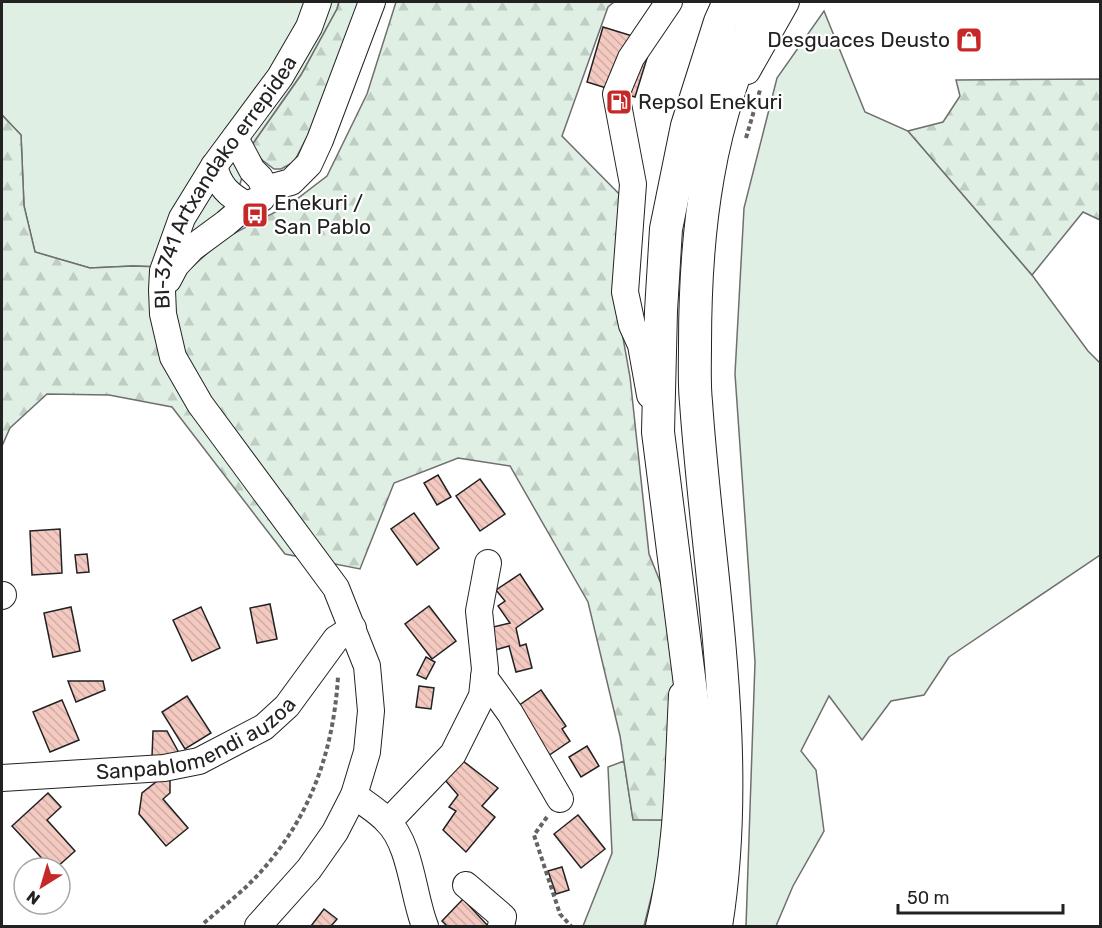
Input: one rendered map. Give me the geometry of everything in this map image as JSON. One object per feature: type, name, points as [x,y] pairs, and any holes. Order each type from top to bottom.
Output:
[{"type":"main road","points":[[686,927],[696,826],[696,743],[658,432],[666,229],[687,126],[720,22],[729,2]]},
{"type":"main road","points":[[717,926],[726,827],[724,714],[695,399],[697,270],[708,175],[723,113],[734,73],[762,2]]},
{"type":"street","name":"BI-3741 Artxandako errepidea","points":[[258,927],[309,869],[335,832],[354,795],[368,752],[372,711],[367,666],[348,631],[336,588],[200,404],[173,357],[163,314],[163,271],[183,218],[214,166],[280,77],[309,27],[318,2]]},
{"type":"street","points":[[255,188],[233,163],[214,166],[217,178],[234,198],[255,188],[291,182],[309,164],[372,2]]},
{"type":"street","points":[[658,432],[641,345],[632,325],[625,292],[633,184],[616,94],[631,58],[669,2]]},
{"type":"street","points":[[723,113],[786,2]]},
{"type":"street","points":[[235,138],[255,188]]},
{"type":"street","points":[[162,290],[176,265],[192,248],[226,223],[255,188]]},
{"type":"street","points":[[388,822],[453,754],[482,696],[483,640],[479,611],[488,563]]},
{"type":"street","name":"Sanpablomendi auzoa","points":[[2,778],[164,768],[199,761],[264,727],[287,706],[336,639],[348,631]]},
{"type":"street","points":[[659,927],[676,820],[684,641]]},
{"type":"street","points":[[484,677],[510,713],[560,799]]},
{"type":"street","points":[[354,795],[388,822],[404,849],[424,927]]},
{"type":"street","points":[[466,885],[503,917],[501,927]]},
{"type":"path","points":[[743,146],[760,90]]},
{"type":"path","points":[[204,922],[247,886],[277,851],[313,794],[328,747],[338,676],[348,651],[348,631]]},
{"type":"path","points":[[560,799],[534,835],[561,915],[571,927]]},
{"type":"green space","points":[[2,2],[339,2],[301,75],[252,145],[223,239],[191,268],[133,266],[90,268],[35,252],[24,206],[21,135],[2,115]]},
{"type":"green space","points":[[339,2],[367,2],[316,119],[294,162],[281,169],[274,169],[261,159],[252,145],[301,75]]},
{"type":"green space","points":[[396,2],[614,2],[608,7],[562,136],[631,206],[620,321],[630,377],[649,554],[684,641],[676,820],[633,820],[620,736],[588,602],[510,466],[458,458],[394,483],[360,569],[285,554],[172,407],[109,395],[47,394],[10,428],[2,446],[2,115],[21,135],[24,206],[35,252],[90,268],[133,266],[191,268],[223,239],[289,205],[327,176],[367,94]]},
{"type":"green space","points":[[824,11],[865,112],[908,131],[1032,275],[1088,351],[1100,363],[1100,555],[949,657],[924,695],[891,701],[862,740],[829,696],[801,751],[816,770],[824,831],[793,886],[776,926],[746,926],[755,662],[735,374],[744,208],[777,78]]},
{"type":"green space","points":[[1100,79],[1100,220],[1083,212],[1032,275],[908,131],[943,122],[960,96],[956,80]]},
{"type":"green space","points":[[624,761],[633,819],[663,820],[656,878],[644,926],[583,926],[612,853],[608,767]]},
{"type":"building","points":[[603,27],[652,42],[635,97],[587,82]]},
{"type":"building","points":[[438,475],[451,497],[437,505],[424,483]]},
{"type":"building","points":[[480,479],[505,514],[480,531],[456,496]]},
{"type":"building","points":[[414,513],[439,548],[417,565],[391,529]]},
{"type":"building","points":[[60,529],[62,573],[32,575],[30,531]]},
{"type":"building","points":[[87,554],[89,572],[77,573],[75,555]]},
{"type":"building","points":[[520,574],[543,609],[516,628],[520,646],[526,644],[532,668],[516,672],[509,646],[495,650],[489,628],[510,623],[498,606],[505,601],[496,590]]},
{"type":"building","points":[[270,604],[277,639],[257,643],[250,608]]},
{"type":"building","points":[[429,606],[456,641],[432,659],[405,624]]},
{"type":"building","points":[[71,607],[80,651],[53,657],[44,613]]},
{"type":"building","points":[[201,607],[220,648],[192,661],[173,620]]},
{"type":"building","points":[[426,657],[435,662],[426,679],[417,675]]},
{"type":"building","points":[[68,681],[103,681],[105,690],[76,702]]},
{"type":"building","points":[[419,686],[434,688],[431,709],[416,707]]},
{"type":"building","points":[[541,690],[566,726],[562,729],[570,741],[545,758],[518,706]]},
{"type":"building","points":[[187,696],[211,733],[185,749],[162,712]]},
{"type":"building","points":[[62,700],[79,740],[50,752],[33,712]]},
{"type":"building","points":[[153,731],[167,731],[179,753],[152,757]]},
{"type":"building","points":[[587,746],[599,766],[581,777],[569,757]]},
{"type":"building","points":[[463,761],[498,788],[482,806],[495,817],[466,852],[443,830],[456,811],[449,807],[458,795],[445,780]]},
{"type":"building","points":[[161,778],[170,779],[170,793],[163,799],[188,828],[166,846],[139,814],[142,793]]},
{"type":"building","points":[[48,793],[61,807],[47,820],[75,851],[69,856],[40,856],[12,826]]},
{"type":"building","points":[[578,815],[605,849],[581,868],[554,834]]},
{"type":"building","points":[[562,867],[569,890],[556,894],[548,871]]},
{"type":"building","points":[[463,899],[488,926],[447,926],[442,921]]},
{"type":"building","points":[[324,909],[337,919],[331,926],[311,926]]},
{"type":"place","name":"Desguaces Deusto","points":[[969,40]]},
{"type":"place","name":"Repsol Enekuri","points":[[619,102]]},
{"type":"place","name":"Enekuri / San Pablo","points":[[255,215]]}]
